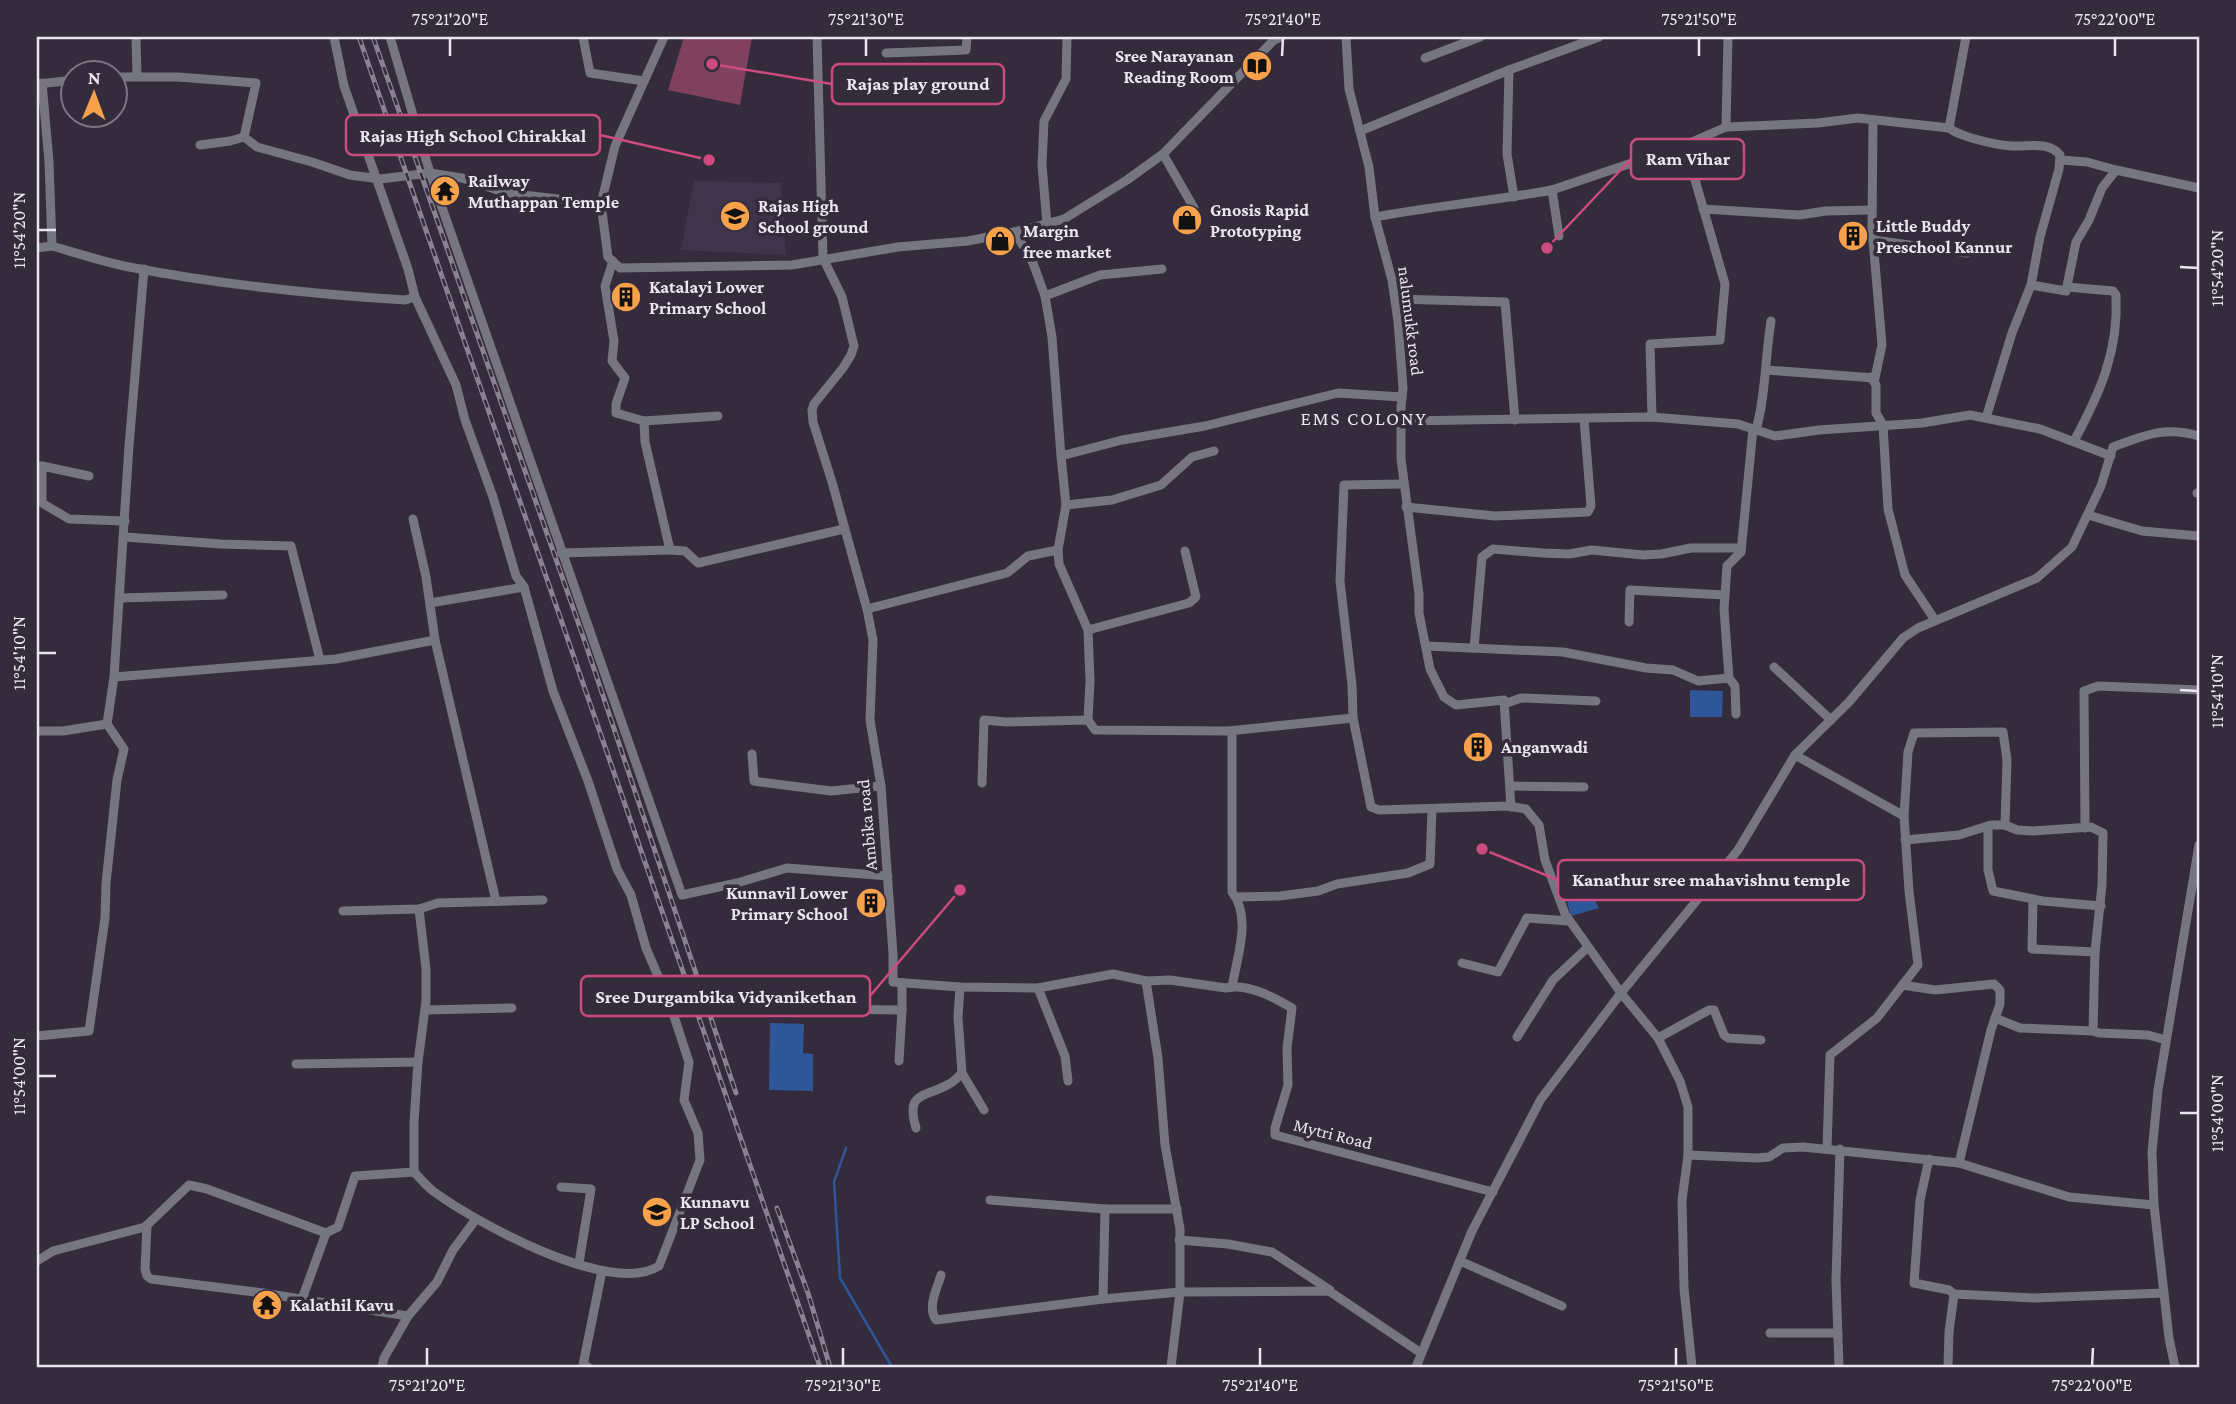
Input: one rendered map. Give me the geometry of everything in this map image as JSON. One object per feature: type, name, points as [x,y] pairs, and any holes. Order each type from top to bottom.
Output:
[{"type":"street","points":[[136,37],[137,76]]},
{"type":"street","points":[[334,37],[344,86],[415,297],[456,385],[516,576],[524,587],[553,691],[588,781],[617,869],[631,895],[646,948],[680,1032],[689,1062],[684,1100],[698,1133],[700,1160],[659,1266],[649,1272],[602,1271],[519,1242],[476,1219],[431,1189],[414,1172],[414,1122],[425,1010],[426,969],[419,909]]},
{"type":"street","points":[[390,37],[430,173],[682,895],[787,868],[888,876]]},
{"type":"street","points":[[583,37],[590,73],[644,81]]},
{"type":"street","points":[[664,37],[615,145],[601,204],[608,257],[620,268],[792,265],[898,247],[968,241],[1064,219],[1163,154],[1274,40],[1282,37]]},
{"type":"street","points":[[817,37],[824,258]]},
{"type":"street","points":[[886,53],[966,50],[967,37]]},
{"type":"street","points":[[1047,223],[1042,165],[1044,121],[1066,79],[1067,37]]},
{"type":"street","name":"nalumukk road","points":[[1346,37],[1349,89],[1369,167],[1375,217],[1395,299],[1403,363],[1403,484],[1419,594],[1419,613],[1430,669],[1444,697],[1456,705],[1504,701],[1504,704],[1521,698],[1596,701]]},
{"type":"street","points":[[1425,58],[1480,37]]},
{"type":"street","points":[[1360,131],[1509,70],[1599,37]]},
{"type":"street","points":[[1727,127],[1728,37]]},
{"type":"street","points":[[1949,128],[1966,37]]},
{"type":"street","points":[[1509,70],[1507,154],[1514,197]]},
{"type":"street","points":[[130,76],[178,76],[256,83],[244,137]]},
{"type":"street","points":[[52,246],[49,162],[40,84],[60,82]]},
{"type":"street","points":[[1375,217],[1426,207],[1552,190],[1685,145],[1727,127],[1818,123],[1858,118],[1949,128],[1959,134],[2011,146],[2054,149],[2060,155],[2060,160],[2031,285],[2012,333],[1986,418]]},
{"type":"street","points":[[1766,370],[1875,378],[1882,345],[1873,240],[1873,120]]},
{"type":"street","points":[[244,137],[257,148],[350,175],[377,178],[430,173],[462,178],[506,193],[601,204]]},
{"type":"street","points":[[200,145],[244,137]]},
{"type":"street","points":[[1653,417],[1650,344],[1720,340],[1725,284],[1685,145]]},
{"type":"street","points":[[1163,154],[1194,208]]},
{"type":"street","points":[[2060,160],[2087,162],[2199,188]]},
{"type":"street","points":[[2031,285],[2066,291],[2076,242],[2089,220],[2102,188],[2114,176],[2116,170]]},
{"type":"street","points":[[1552,190],[1559,236]]},
{"type":"street","points":[[1703,209],[1799,215],[1839,210],[1872,210]]},
{"type":"street","points":[[1015,232],[1033,263],[1045,296],[1052,337],[1066,505],[1058,550],[1059,564],[1088,630],[1088,720],[1095,730],[1232,731],[1353,718]]},
{"type":"street","points":[[1873,240],[1967,253]]},
{"type":"street","points":[[37,248],[52,246],[144,269],[238,285],[322,295],[405,300],[415,297]]},
{"type":"street","name":"Ambika road","points":[[824,258],[842,297],[853,346],[843,368],[811,410],[867,609],[873,640],[870,720],[881,786],[893,982],[902,983]]},
{"type":"street","points":[[613,261],[605,286],[614,341],[612,361],[625,378],[616,404],[617,413],[644,421],[718,416]]},
{"type":"street","points":[[37,1036],[89,1031],[105,918],[117,780],[124,750],[107,724],[114,677],[144,269]]},
{"type":"street","points":[[1045,296],[1100,275],[1162,269]]},
{"type":"street","points":[[2067,287],[2113,291],[2117,304],[2112,351],[2098,396],[2074,441]]},
{"type":"street","points":[[1395,299],[1505,302],[1515,420]]},
{"type":"street","points":[[1736,714],[1735,686],[1730,678],[1725,595],[1727,566],[1741,552],[1754,429],[1763,401],[1771,321]]},
{"type":"street","points":[[1871,377],[1876,385],[1876,413],[1883,425],[1888,509],[1905,575],[1935,620]]},
{"type":"street","points":[[1061,456],[1122,440],[1205,426],[1338,393],[1402,397]]},
{"type":"street","points":[[1401,421],[1653,417],[1738,424],[1775,436],[1922,423],[1970,415],[2040,429],[2111,456]]},
{"type":"street","points":[[1406,507],[1495,516],[1588,512],[1591,506],[1584,419]]},
{"type":"street","points":[[644,421],[645,442],[670,550]]},
{"type":"street","points":[[1416,1367],[1460,1261],[1541,1099],[1621,993],[1738,850],[1795,755],[1849,702],[1903,638],[1935,620],[2037,578],[2072,547],[2101,486],[2113,447],[2154,432],[2181,431],[2199,436]]},
{"type":"street","points":[[1066,505],[1112,500],[1161,485],[1192,457],[1214,451]]},
{"type":"street","points":[[89,476],[39,466],[42,503],[69,519],[125,521]]},
{"type":"street","points":[[1403,484],[1344,485],[1340,581],[1352,685],[1353,718],[1371,807],[1379,810],[1511,807],[1526,809],[1539,825],[1545,860],[1565,915],[1621,993],[1658,1038],[1680,1081],[1688,1107],[1688,1156],[1682,1200],[1684,1288],[1692,1367]]},
{"type":"street","points":[[2088,515],[2142,531],[2199,536]]},
{"type":"street","points":[[413,519],[435,640],[495,901]]},
{"type":"street","points":[[561,553],[685,551],[698,563],[844,529]]},
{"type":"street","points":[[125,537],[291,546],[320,660]]},
{"type":"street","points":[[1474,649],[1482,557],[1487,551],[1493,549],[1569,554],[1592,550],[1661,555],[1691,548],[1741,548]]},
{"type":"street","points":[[867,609],[1007,573],[1028,556],[1058,550]]},
{"type":"street","points":[[1088,630],[1189,603],[1196,597],[1185,551]]},
{"type":"street","points":[[430,603],[524,587]]},
{"type":"street","points":[[1629,622],[1630,590],[1725,595]]},
{"type":"street","points":[[120,598],[223,594]]},
{"type":"street","points":[[114,677],[320,660],[435,640]]},
{"type":"street","points":[[1426,646],[1563,652],[1646,668],[1672,670],[1698,681],[1730,678]]},
{"type":"street","points":[[1774,667],[1831,720]]},
{"type":"street","points":[[2085,828],[2084,691],[2098,686],[2199,690]]},
{"type":"street","points":[[1504,704],[1511,807]]},
{"type":"street","points":[[982,783],[984,720],[1088,720]]},
{"type":"street","points":[[37,731],[63,731],[107,724]]},
{"type":"street","points":[[1232,731],[1232,892],[1240,902],[1242,932],[1232,987]]},
{"type":"street","points":[[1827,1149],[1830,1055],[1877,1018],[1918,965],[1904,816],[1908,752],[1914,733],[2003,732],[2007,760],[2005,825]]},
{"type":"street","points":[[752,754],[754,781],[831,791],[881,786]]},
{"type":"street","points":[[1795,755],[1904,816]]},
{"type":"street","points":[[1510,786],[1584,787]]},
{"type":"street","points":[[1236,897],[1280,896],[1318,891],[1337,884],[1408,873],[1430,864],[1432,810]]},
{"type":"street","points":[[1905,840],[1959,835],[1988,826],[2005,825],[2017,830],[2091,827],[2103,833],[2092,1031]]},
{"type":"street","points":[[1988,826],[1988,870],[1993,891],[2033,899],[2101,906]]},
{"type":"street","points":[[2175,1367],[2169,1338],[2154,1205],[2152,1152],[2166,1040],[2199,845]]},
{"type":"street","points":[[2033,899],[2032,949],[2095,952]]},
{"type":"street","points":[[343,911],[419,909],[438,904],[543,900]]},
{"type":"street","points":[[1462,963],[1498,972],[1527,918],[1569,921]]},
{"type":"street","points":[[1517,1037],[1553,980],[1588,947]]},
{"type":"street","points":[[899,1061],[902,983],[960,988],[1038,988],[1113,974],[1146,981],[1158,1058],[1165,1145],[1180,1229],[1180,1292],[1171,1367]]},
{"type":"street","name":"Mytri Road","points":[[1146,981],[1170,980],[1232,987],[1267,994],[1292,1008],[1287,1048],[1287,1085],[1275,1135],[1493,1192]]},
{"type":"street","points":[[1902,985],[1935,990],[1994,984],[2000,990],[2000,1004],[1959,1163]]},
{"type":"street","points":[[960,988],[958,1017],[962,1073],[984,1110]]},
{"type":"street","points":[[1038,988],[1065,1055],[1068,1081]]},
{"type":"street","points":[[425,1010],[512,1008]]},
{"type":"street","points":[[814,1009],[902,1010]]},
{"type":"street","points":[[1658,1038],[1709,1010],[1714,1010],[1724,1035],[1728,1038],[1761,1040]]},
{"type":"street","points":[[1995,1018],[2020,1028],[2148,1035],[2166,1040]]},
{"type":"street","points":[[296,1064],[418,1062]]},
{"type":"street","points":[[916,1128],[912,1104],[918,1097],[950,1084],[962,1073]]},
{"type":"street","points":[[1688,1156],[1769,1157],[1783,1148],[1840,1149],[1928,1158],[1959,1163],[2069,1197],[2154,1205]]},
{"type":"street","points":[[1839,1367],[1836,1280],[1840,1149]]},
{"type":"street","points":[[1928,1158],[1920,1200],[1914,1283],[1949,1290],[1954,1294],[2034,1298],[2164,1293]]},
{"type":"street","points":[[302,1299],[326,1233],[338,1227],[355,1176],[414,1172]]},
{"type":"street","points":[[37,1261],[54,1251],[147,1225],[189,1185],[207,1189],[326,1233]]},
{"type":"street","points":[[561,1187],[591,1189],[579,1263]]},
{"type":"street","points":[[990,1200],[1105,1209],[1177,1209]]},
{"type":"street","points":[[1103,1299],[1105,1209]]},
{"type":"street","points":[[385,1366],[408,1316],[437,1282],[453,1250],[476,1219]]},
{"type":"street","points":[[147,1225],[145,1269],[151,1279],[408,1316]]},
{"type":"street","points":[[1179,1240],[1228,1244],[1272,1252],[1421,1353]]},
{"type":"street","points":[[1460,1261],[1562,1306]]},
{"type":"street","points":[[588,1367],[583,1365],[602,1271]]},
{"type":"street","points":[[941,1275],[932,1303],[932,1315],[936,1320],[1180,1292],[1329,1291],[1421,1353]]},
{"type":"street","points":[[1948,1367],[1954,1294]]},
{"type":"street","points":[[1770,1333],[1838,1333]]},
{"type":"shaded area","points":[[684,37],[752,37],[740,105],[668,90]]},
{"type":"shaded area","name":"Rajas High School ground","points":[[694,181],[781,183],[786,255],[681,250]]},
{"type":"water","points":[[1690,690],[1723,691],[1722,717],[1690,717]]},
{"type":"water","points":[[1592,895],[1599,908],[1571,916],[1567,902]]},
{"type":"water","points":[[770,1023],[804,1024],[803,1053],[813,1054],[813,1091],[769,1090]]},
{"type":"waterway","points":[[846,1148],[834,1182],[840,1278],[892,1367]]},
{"type":"railway","points":[[359,37],[820,1367]]},
{"type":"railway","points":[[373,37],[586,645],[736,1093]]},
{"type":"railway","points":[[777,1208],[808,1293],[830,1367]]},
{"type":"place","name":"Rajas play ground","points":[[712,64]]},
{"type":"place","name":"Sree Narayanan Reading Room","points":[[1257,66]]},
{"type":"place","name":"Rajas High School Chirakkal","points":[[709,160]]},
{"type":"place","name":"Railway Muthappan Temple","points":[[445,191]]},
{"type":"place","name":"Rajas High School ground","points":[[735,216]]},
{"type":"place","name":"Gnosis Rapid Prototyping","points":[[1187,220]]},
{"type":"place","name":"Little Buddy Preschool Kannur","points":[[1853,236]]},
{"type":"place","name":"Margin free market","points":[[1000,241]]},
{"type":"place","name":"Ram Vihar","points":[[1547,248]]},
{"type":"place","name":"Katalayi Lower Primary School","points":[[626,297]]},
{"type":"place","name":"Anganwadi","points":[[1478,747]]},
{"type":"place","name":"Kanathur sree mahavishnu temple","points":[[1482,849]]},
{"type":"place","name":"Sree Durgambika Vidyanikethan","points":[[960,890]]},
{"type":"place","name":"Kunnavil Lower Primary School","points":[[871,903]]},
{"type":"place","name":"Kunnavu LP School","points":[[657,1212]]},
{"type":"place","name":"Kalathil Kavu","points":[[267,1305]]},
{"type":"district","name":"EMS COLONY","points":[[1364,418]]}]
